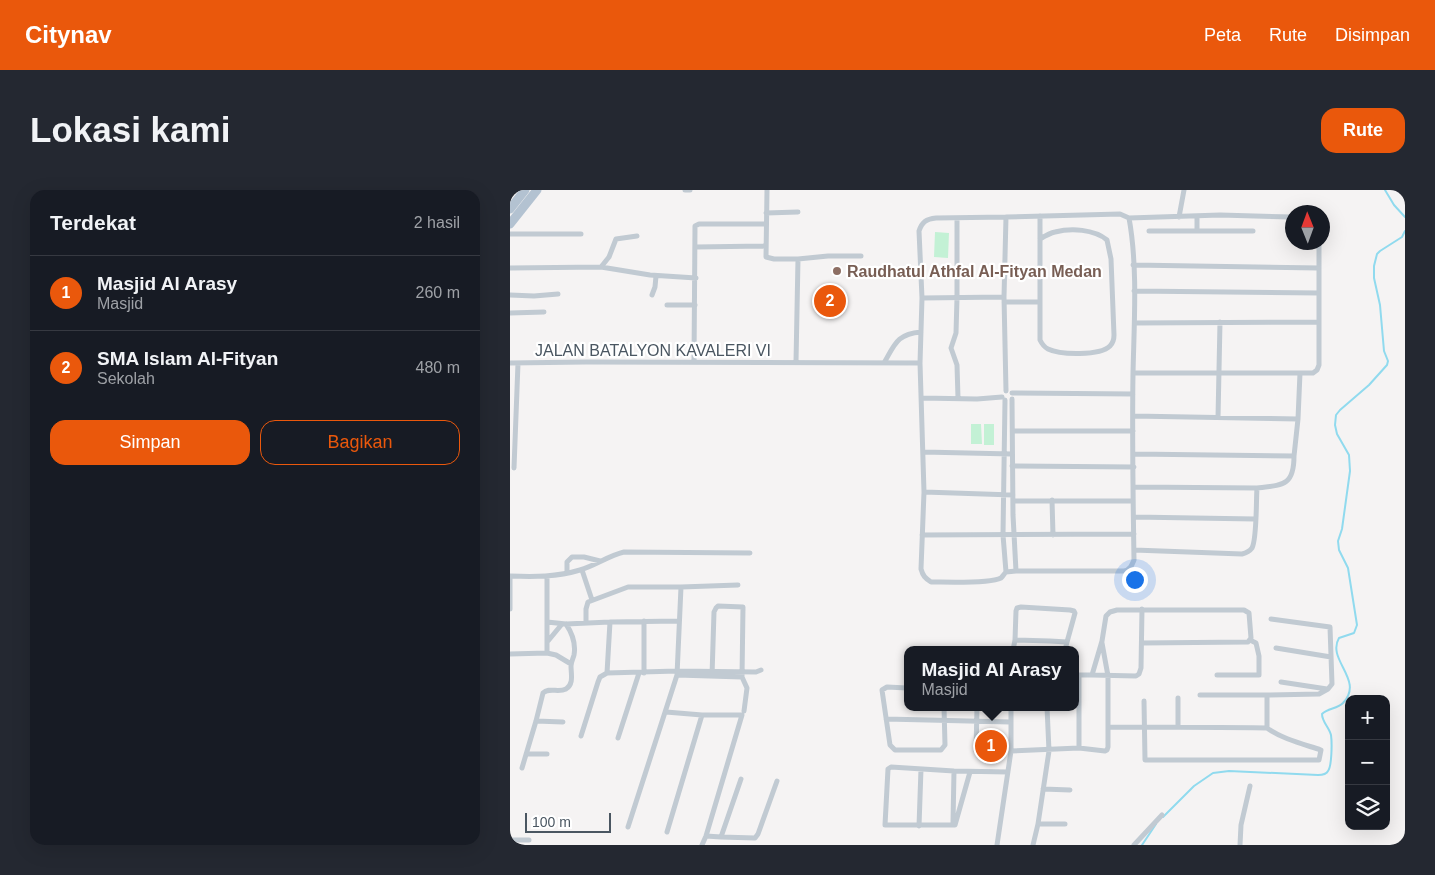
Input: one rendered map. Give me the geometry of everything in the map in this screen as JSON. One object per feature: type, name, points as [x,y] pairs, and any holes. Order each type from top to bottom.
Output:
[{"type":"main road","points":[[510,209],[525,190]]},
{"type":"main road","points":[[510,224],[537,190]]},
{"type":"street","points":[[767,190],[766,257],[798,259],[828,256],[861,256]]},
{"type":"street","points":[[1179,217],[1184,190]]},
{"type":"street","points":[[766,213],[798,212]]},
{"type":"street","points":[[1133,394],[1003,393],[1003,535],[1006,572],[1002,577],[984,581],[931,582],[922,575],[924,492],[920,363],[922,298],[920,231],[922,223],[930,218],[1006,218],[1120,214],[1129,218],[1220,215],[1285,217]]},
{"type":"street","points":[[1040,216],[1039,302],[1040,340],[1049,350],[1062,353],[1086,353],[1105,350],[1112,344],[1114,335],[1111,260],[1107,240],[1097,233],[1080,231],[1054,232],[1040,238]]},
{"type":"street","points":[[1197,216],[1197,231]]},
{"type":"street","points":[[957,218],[956,333],[951,348],[957,365],[958,398]]},
{"type":"street","points":[[1006,218],[1004,299],[1013,431],[1012,466],[1016,571]]},
{"type":"street","points":[[1006,572],[1124,571],[1132,565],[1134,560],[1133,374],[1135,323],[1129,218]]},
{"type":"street","points":[[694,362],[695,229],[697,225],[766,224]]},
{"type":"street","points":[[1149,231],[1253,231]]},
{"type":"street","points":[[510,234],[581,234]]},
{"type":"street","points":[[601,267],[610,257],[616,240],[637,236]]},
{"type":"street","points":[[696,247],[765,246]]},
{"type":"street","points":[[1133,374],[1313,373],[1319,368],[1319,250]]},
{"type":"street","points":[[796,362],[798,259]]},
{"type":"street","points":[[1133,265],[1319,268]]},
{"type":"street","points":[[510,268],[601,267],[656,276],[696,278]]},
{"type":"street","points":[[652,295],[656,276]]},
{"type":"street","points":[[1134,291],[1319,293]]},
{"type":"street","points":[[510,296],[558,294]]},
{"type":"street","points":[[922,298],[1004,299],[1039,302]]},
{"type":"street","points":[[667,305],[695,305]]},
{"type":"street","points":[[510,313],[544,312]]},
{"type":"street","points":[[1218,418],[1220,322]]},
{"type":"street","points":[[1135,323],[1319,322]]},
{"type":"street","points":[[884,363],[901,337],[921,332]]},
{"type":"street","name":"JALAN BATALYON KAVALERI VI","points":[[510,363],[920,363]]},
{"type":"street","points":[[514,468],[518,363]]},
{"type":"street","points":[[1134,487],[1257,488],[1280,486],[1289,480],[1293,471],[1300,373]]},
{"type":"street","points":[[921,398],[1003,398],[1009,401],[1010,394]]},
{"type":"street","points":[[1134,416],[1298,419]]},
{"type":"street","points":[[1013,431],[1133,431]]},
{"type":"street","points":[[923,452],[1012,454]]},
{"type":"street","points":[[1134,454],[1294,456]]},
{"type":"street","points":[[1012,466],[1134,467]]},
{"type":"street","points":[[1134,550],[1242,554],[1251,550],[1255,536],[1257,488]]},
{"type":"street","points":[[924,492],[1003,495],[1013,498],[1052,500],[1133,501]]},
{"type":"street","points":[[1052,500],[1053,535]]},
{"type":"street","points":[[1134,517],[1255,519]]},
{"type":"street","points":[[922,535],[1134,534]]},
{"type":"street","points":[[510,609],[510,576],[547,577],[582,570],[613,555],[624,552],[750,553]]},
{"type":"street","points":[[567,573],[567,562],[572,558],[584,557],[600,561]]},
{"type":"street","points":[[582,570],[592,600]]},
{"type":"street","points":[[547,577],[548,654]]},
{"type":"street","points":[[586,623],[587,605],[592,600],[628,587],[738,585]]},
{"type":"street","points":[[628,827],[677,673],[680,587]]},
{"type":"street","points":[[713,674],[714,612],[718,606],[742,606],[744,608],[742,674],[747,688],[744,711]]},
{"type":"street","points":[[1013,646],[1016,611],[1017,608],[1021,607],[1074,611],[1066,646]]},
{"type":"street","points":[[1079,675],[1138,675],[1141,670],[1142,609]]},
{"type":"street","points":[[1092,675],[1102,641],[1106,616],[1116,610],[1246,610],[1249,614],[1250,640]]},
{"type":"street","points":[[1200,695],[1319,694],[1328,689],[1332,684],[1330,628],[1272,619]]},
{"type":"street","points":[[618,738],[642,673],[644,621]]},
{"type":"street","points":[[547,622],[564,624],[679,621]]},
{"type":"street","points":[[607,673],[610,622]]},
{"type":"street","points":[[548,642],[564,624]]},
{"type":"street","points":[[522,768],[544,692],[548,690],[564,690],[572,680],[573,640],[571,632],[564,624]]},
{"type":"street","points":[[1014,640],[1067,642]]},
{"type":"street","points":[[1142,643],[1244,642],[1250,640],[1256,643],[1259,675],[1217,675]]},
{"type":"street","points":[[1011,751],[1049,751],[1079,748],[1107,750],[1108,676],[1102,641]]},
{"type":"street","points":[[1276,648],[1331,657]]},
{"type":"street","points":[[510,654],[548,654],[571,664]]},
{"type":"street","points":[[581,736],[600,677],[607,673],[742,674],[761,670]]},
{"type":"street","points":[[1281,682],[1328,689]]},
{"type":"street","points":[[904,688],[887,687],[882,690],[890,745],[895,750],[941,750],[945,745],[944,711]]},
{"type":"street","points":[[1267,695],[1267,728]]},
{"type":"street","points":[[1178,698],[1178,727]]},
{"type":"street","points":[[1108,727],[1145,727],[1178,727],[1267,728],[1295,742],[1321,750],[1319,760],[1145,760],[1145,727],[1144,701]]},
{"type":"street","points":[[976,751],[977,711]]},
{"type":"street","points":[[997,845],[1011,751],[1011,711]]},
{"type":"street","points":[[1033,845],[1049,751],[1048,711]]},
{"type":"street","points":[[1078,711],[1079,748]]},
{"type":"street","points":[[666,712],[702,715],[742,715],[702,845]]},
{"type":"street","points":[[667,832],[702,715]]},
{"type":"street","points":[[886,718],[1010,722]]},
{"type":"street","points":[[536,721],[563,722]]},
{"type":"street","points":[[527,754],[547,754]]},
{"type":"street","points":[[970,772],[956,824],[886,825],[888,769],[891,767],[970,772],[1008,772]]},
{"type":"street","points":[[919,826],[921,769]]},
{"type":"street","points":[[953,825],[954,771]]},
{"type":"street","points":[[721,838],[741,778]]},
{"type":"street","points":[[706,836],[721,838],[754,838],[757,836],[777,781]]},
{"type":"street","points":[[1240,845],[1250,786]]},
{"type":"street","points":[[1044,788],[1070,790]]},
{"type":"street","points":[[1134,845],[1162,815]]},
{"type":"street","points":[[1038,824],[1064,824]]},
{"type":"street","points":[[510,840],[529,840]]},
{"type":"green space","points":[[935,232],[949,233],[948,258],[934,257]]},
{"type":"green space","points":[[971,424],[981,424],[982,444],[971,444]]},
{"type":"green space","points":[[984,424],[994,424],[994,445],[984,445]]},
{"type":"waterway","points":[[1385,190],[1394,205],[1405,217]]},
{"type":"waterway","points":[[1163,817],[1194,786],[1213,773],[1229,771],[1319,775],[1328,771],[1331,754],[1331,735],[1322,714],[1341,705],[1349,695],[1350,686],[1348,678],[1340,662],[1336,646],[1339,638],[1354,633],[1357,625],[1348,568],[1339,550],[1338,541],[1342,529],[1350,471],[1349,455],[1337,434],[1335,425],[1336,415],[1369,385],[1387,365],[1380,305],[1374,278],[1374,266],[1377,254],[1402,237],[1405,231]]},
{"type":"waterway","points":[[1142,845],[1156,824]]},
{"type":"place","name":"Raudhatul Athfal Al-Fityan Medan","points":[[837,271]]},
{"type":"place","name":"SMA Islam Al-Fityan","points":[[830,301]]},
{"type":"place","name":"Masjid Al Arasy","points":[[991,746]]}]
